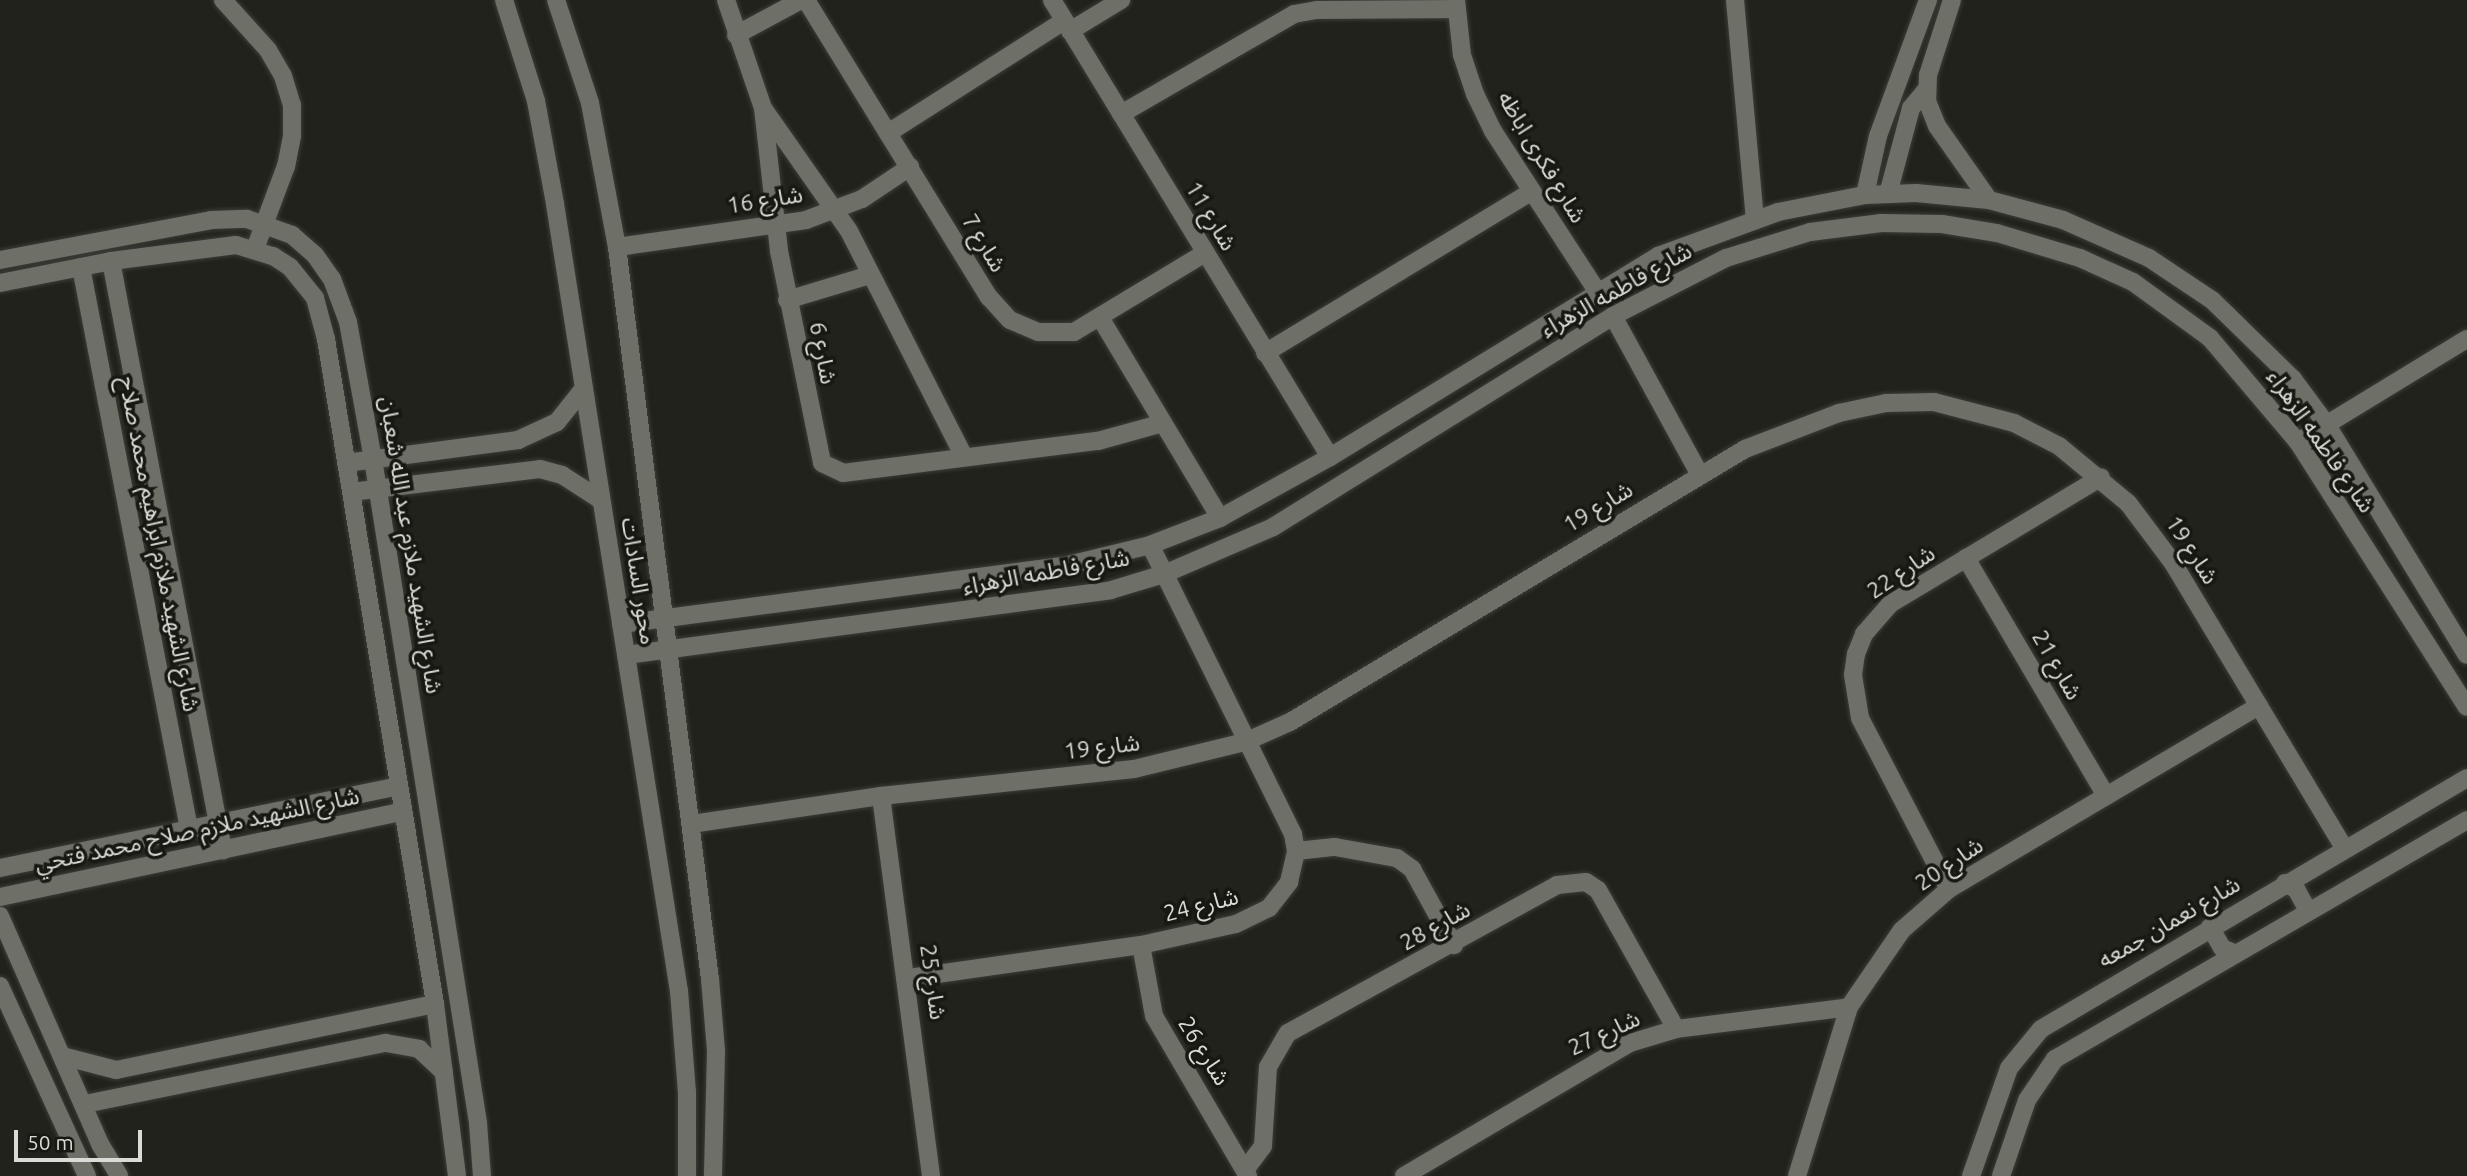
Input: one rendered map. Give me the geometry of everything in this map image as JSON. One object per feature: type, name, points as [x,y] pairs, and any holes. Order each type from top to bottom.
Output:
[{"type":"street","points":[[223,0],[268,50],[283,76],[292,105],[292,136],[286,166],[255,249]]},
{"type":"street","name":"محور السادات","points":[[505,0],[536,101],[679,991],[687,1092],[687,1176]]},
{"type":"street","name":"محور السادات","points":[[556,0],[590,103],[617,247],[691,824],[716,1051],[713,1176]]},
{"type":"street","name":"شارع 6","points":[[726,0],[763,108],[775,224],[787,300],[822,463],[843,473],[963,455],[1098,441],[1163,423]]},
{"type":"street","points":[[736,34],[803,0]]},
{"type":"street","name":"شارع 7","points":[[803,0],[910,167],[989,298],[1010,320],[1056,334],[1074,332],[1101,319],[1205,253]]},
{"type":"street","name":"شارع 11","points":[[1052,0],[1330,457]]},
{"type":"street","points":[[888,133],[1067,26],[1121,0]]},
{"type":"street","points":[[1735,0],[1755,218]]},
{"type":"street","points":[[1866,195],[1881,127],[1928,0]]},
{"type":"street","points":[[1888,194],[1911,108],[1926,90],[1952,0]]},
{"type":"street","points":[[1121,114],[1286,18],[1346,5],[1456,5]]},
{"type":"street","name":"شارع فكرى اباظه","points":[[1456,5],[1462,55],[1475,94],[1590,296],[1597,326]]},
{"type":"street","points":[[1926,90],[1937,126],[1989,200]]},
{"type":"street","name":"شارع 6","points":[[763,108],[836,211],[963,455]]},
{"type":"street","name":"شارع 16","points":[[617,247],[775,224],[836,211],[862,200],[910,167]]},
{"type":"street","points":[[1265,353],[1532,191]]},
{"type":"street","name":"شارع فاطمه الزهراء","points":[[621,624],[1064,566],[1150,545],[1220,518],[1330,457],[1615,281],[1688,243],[1755,218],[1866,195],[1888,194],[1989,200],[2101,235],[2184,280],[2255,337],[2327,425],[2467,656]]},
{"type":"street","name":"شارع الشهيد ملازم عبد الله شعبان","points":[[0,260],[211,220],[264,223],[292,235],[315,255],[332,279],[348,322],[373,459],[478,1123],[482,1176]]},
{"type":"street","name":"شارع فاطمه الزهراء","points":[[626,655],[668,652],[1111,590],[1164,574],[1273,527],[1613,316],[1726,258],[1810,232],[1881,223],[1942,224],[1997,233],[2080,258],[2133,282],[2175,309],[2242,372],[2298,442],[2467,707]]},
{"type":"street","points":[[0,284],[111,261],[214,245],[255,249],[290,267],[315,298],[351,492],[435,1004],[457,1176]]},
{"type":"street","name":"شارع الشهيد ملازم ابراهيم محمد صلاح","points":[[111,261],[223,850]]},
{"type":"street","name":"شارع الشهيد ملازم ابراهيم محمد صلاح","points":[[81,267],[189,829]]},
{"type":"street","points":[[787,300],[870,275]]},
{"type":"street","points":[[1615,281],[1629,307]]},
{"type":"street","points":[[1613,316],[1700,475]]},
{"type":"street","points":[[1101,319],[1220,518]]},
{"type":"street","points":[[2298,442],[2467,339]]},
{"type":"street","points":[[346,463],[518,440],[556,422],[584,388]]},
{"type":"street","name":"شارع 19","points":[[691,824],[881,796],[1134,769],[1245,742],[1290,722],[1700,475],[1791,428],[1886,402],[1934,402],[2014,422],[2060,446],[2101,477],[2152,531],[2344,849]]},
{"type":"street","points":[[351,492],[540,469],[562,475],[601,500]]},
{"type":"street","name":"شارع 22","points":[[1949,889],[1860,718],[1853,675],[1864,634],[1876,616],[2101,477]]},
{"type":"street","points":[[1150,545],[1245,742],[1293,834],[1296,850],[1335,847],[1397,858],[1412,869],[1454,945]]},
{"type":"street","name":"شارع 21","points":[[1966,558],[2106,796]]},
{"type":"street","name":"شارع 20","points":[[1797,1176],[1849,1007],[1882,954],[1949,889],[2259,706]]},
{"type":"street","name":"شارع نعمان جمعه","points":[[1971,1176],[1999,1091],[2023,1046],[2062,1014],[2467,778]]},
{"type":"street","name":"شارع الشهيد ملازم صلاح محمد فتحي","points":[[0,868],[399,786]]},
{"type":"street","name":"شارع 25","points":[[881,796],[909,978],[931,1176]]},
{"type":"street","name":"شارع الشهيد ملازم صلاح محمد فتحي","points":[[0,897],[403,811]]},
{"type":"street","points":[[2001,1176],[2028,1100],[2055,1059],[2467,820]]},
{"type":"street","name":"شارع 24","points":[[909,978],[1141,945],[1256,917],[1281,896],[1292,874],[1296,850]]},
{"type":"street","name":"شارع 28","points":[[1246,1173],[1263,1146],[1268,1067],[1288,1033],[1454,945],[1557,885],[1586,882],[1606,902],[1676,1029]]},
{"type":"street","points":[[2285,883],[2304,899],[2308,911]]},
{"type":"street","points":[[0,916],[119,1176]]},
{"type":"street","points":[[2210,927],[2222,948],[2234,953]]},
{"type":"street","name":"شارع 26","points":[[1141,945],[1154,1016],[1246,1173]]},
{"type":"street","points":[[0,986],[87,1176]]},
{"type":"street","points":[[62,1056],[116,1070],[435,1004]]},
{"type":"street","name":"شارع 27","points":[[1404,1176],[1589,1064],[1630,1043],[1676,1029],[1849,1007]]},
{"type":"street","points":[[85,1104],[386,1043],[419,1049],[444,1072]]}]
